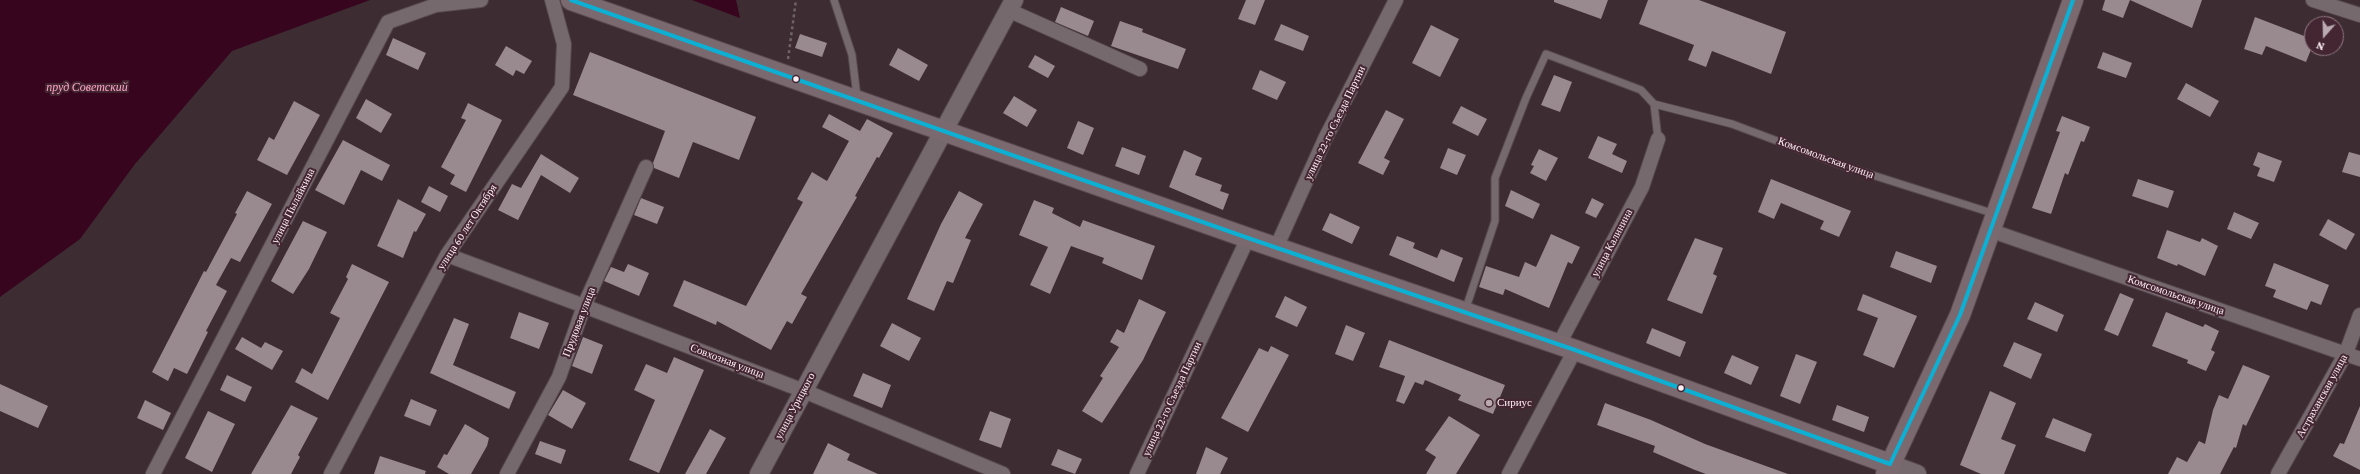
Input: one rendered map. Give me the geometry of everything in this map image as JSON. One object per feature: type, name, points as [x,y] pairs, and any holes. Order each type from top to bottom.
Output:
[{"type":"main road","points":[[571,0],[943,129],[1276,248],[1567,347],[1888,469],[1960,315],[2073,0]]},
{"type":"street","name":"улица Пылайкина","points":[[153,474],[388,22],[436,5],[480,0]]},
{"type":"street","name":"улица 60 лет Октября","points":[[331,474],[447,255],[562,87],[564,44],[552,0]]},
{"type":"street","name":"улица 22-го Съезда Партии","points":[[1276,248],[1325,139],[1396,0]]},
{"type":"street","points":[[2313,0],[2360,15]]},
{"type":"street","points":[[1011,5],[1140,69]]},
{"type":"street","name":"улица Урицкого","points":[[759,474],[943,129],[1011,5]]},
{"type":"street","name":"улица Калинина","points":[[1509,474],[1642,187],[1658,139]]},
{"type":"street","name":"Прудовая улица","points":[[507,474],[559,377],[584,306],[646,167]]},
{"type":"street","name":"Комсомольская улица","points":[[1994,223],[2360,359]]},
{"type":"street","name":"улица 22-го Съезда Партии","points":[[1137,474],[1248,238]]},
{"type":"street","name":"Совхозная улица","points":[[447,255],[804,391],[1003,474]]},
{"type":"street","name":"Астраханская улица","points":[[2278,474],[2346,354],[2360,315]]},
{"type":"street","points":[[1888,469],[1917,474]]},
{"type":"lane","points":[[834,0],[852,55],[857,100]]},
{"type":"lane","points":[[1465,312],[1495,222],[1495,178],[1526,98],[1546,54],[1642,90],[1654,104],[1658,139]]},
{"type":"lane","name":"Комсомольская улица","points":[[1654,104],[1732,124],[1994,223]]},
{"type":"path","points":[[784,74],[796,0]]},
{"type":"water","name":"пруд Советский","points":[[0,0],[370,0],[232,51],[135,164],[80,239],[0,297]]},
{"type":"water","points":[[692,0],[736,0],[740,18]]},
{"type":"building","points":[[1246,0],[1265,0],[1255,25],[1238,19]]},
{"type":"building","points":[[1554,0],[1608,0],[1601,19],[1554,2]]},
{"type":"building","points":[[1648,0],[1699,0],[1786,32],[1771,74],[1712,51],[1706,67],[1688,60],[1694,45],[1639,24]]},
{"type":"building","points":[[2105,0],[2130,0],[2123,18],[2102,10]]},
{"type":"building","points":[[2130,0],[2202,0],[2192,28]]},
{"type":"building","points":[[1061,7],[1094,21],[1088,36],[1055,22]]},
{"type":"building","points":[[2255,17],[2304,36],[2304,56],[2308,56],[2306,62],[2266,46],[2262,55],[2244,49]]},
{"type":"building","points":[[1120,21],[1143,29],[1142,32],[1186,49],[1178,69],[1111,46]]},
{"type":"building","points":[[1281,24],[1309,36],[1303,51],[1274,40]]},
{"type":"building","points":[[1431,25],[1459,39],[1440,77],[1412,63]]},
{"type":"building","points":[[800,34],[827,43],[822,57],[795,48]]},
{"type":"building","points":[[393,38],[426,53],[418,70],[386,55]]},
{"type":"building","points":[[506,46],[532,61],[524,74],[516,70],[513,76],[495,65]]},
{"type":"building","points":[[898,48],[928,65],[919,81],[889,65]]},
{"type":"building","points":[[590,52],[756,117],[739,160],[693,142],[679,178],[654,168],[653,163],[665,131],[573,95]]},
{"type":"building","points":[[2103,52],[2132,63],[2126,78],[2097,68]]},
{"type":"building","points":[[1035,55],[1055,66],[1048,78],[1028,67]]},
{"type":"building","points":[[1260,70],[1286,82],[1277,100],[1252,89]]},
{"type":"building","points":[[1554,75],[1572,82],[1560,112],[1541,105]]},
{"type":"building","points":[[2186,83],[2219,101],[2210,117],[2177,99]]},
{"type":"building","points":[[1014,96],[1037,110],[1027,127],[1003,113]]},
{"type":"building","points":[[366,99],[392,114],[381,133],[356,118]]},
{"type":"building","points":[[294,101],[320,115],[287,175],[257,160],[269,137],[274,140]]},
{"type":"building","points":[[468,103],[502,120],[466,192],[450,184],[455,175],[441,167],[466,120],[461,118]]},
{"type":"building","points":[[1461,106],[1487,119],[1478,136],[1452,123]]},
{"type":"building","points":[[1386,110],[1404,119],[1384,158],[1390,161],[1383,175],[1358,163]]},
{"type":"building","points":[[829,114],[860,131],[867,119],[893,133],[879,158],[877,157],[855,196],[857,197],[801,294],[807,297],[792,324],[787,321],[771,350],[717,321],[716,325],[673,306],[684,280],[746,306],[803,202],[797,199],[812,172],[827,181],[849,141],[822,127]]},
{"type":"building","points":[[2062,116],[2090,127],[2084,142],[2081,141],[2068,175],[2065,173],[2051,214],[2032,208],[2060,132],[2056,131]]},
{"type":"building","points":[[1078,121],[1094,128],[1083,155],[1067,148]]},
{"type":"building","points":[[1598,136],[1617,144],[1612,154],[1627,161],[1622,173],[1588,158]]},
{"type":"building","points":[[343,140],[390,165],[382,181],[361,170],[344,205],[315,190]]},
{"type":"building","points":[[1122,147],[1146,156],[1139,175],[1115,166]]},
{"type":"building","points":[[1448,148],[1466,155],[1457,175],[1440,168]]},
{"type":"building","points":[[1539,149],[1558,158],[1546,181],[1530,173],[1534,166],[1531,165]]},
{"type":"building","points":[[1184,150],[1202,158],[1195,175],[1222,185],[1220,191],[1229,194],[1223,210],[1169,187]]},
{"type":"building","points":[[2258,152],[2282,161],[2274,182],[2257,176],[2260,168],[2253,165]]},
{"type":"building","points":[[2349,152],[2360,155],[2360,177],[2342,172]]},
{"type":"building","points":[[541,154],[579,178],[570,193],[541,175],[518,220],[498,210],[512,184],[521,188]]},
{"type":"building","points":[[1771,179],[1851,211],[1839,237],[1820,229],[1824,221],[1781,203],[1774,219],[1758,212]]},
{"type":"building","points":[[2138,179],[2174,191],[2168,208],[2132,196]]},
{"type":"building","points":[[429,186],[448,196],[440,212],[421,202]]},
{"type":"building","points":[[1511,190],[1540,204],[1533,219],[1505,206]]},
{"type":"building","points":[[247,191],[272,204],[240,262],[231,258],[216,285],[227,291],[206,331],[208,332],[187,374],[174,368],[168,381],[152,372],[204,271],[206,272],[237,214],[235,213]]},
{"type":"building","points":[[959,191],[983,204],[965,238],[971,240],[953,283],[947,281],[934,311],[907,299],[941,224]]},
{"type":"building","points":[[641,198],[664,207],[657,224],[634,215]]},
{"type":"building","points":[[1592,198],[1604,204],[1596,218],[1585,213]]},
{"type":"building","points":[[398,199],[426,214],[416,232],[414,231],[403,258],[377,246]]},
{"type":"building","points":[[1034,200],[1054,208],[1052,213],[1080,227],[1083,220],[1155,246],[1142,280],[1102,263],[1104,258],[1071,246],[1050,294],[1030,285],[1048,247],[1019,235]]},
{"type":"building","points":[[2234,212],[2259,223],[2251,239],[2227,229]]},
{"type":"building","points":[[1330,213],[1360,227],[1352,244],[1322,230]]},
{"type":"building","points":[[2328,219],[2355,234],[2346,250],[2319,235]]},
{"type":"building","points":[[303,221],[327,232],[309,269],[293,294],[271,281]]},
{"type":"building","points":[[2167,230],[2200,242],[2202,238],[2218,246],[2205,276],[2178,264],[2177,266],[2157,258]]},
{"type":"building","points":[[1551,234],[1580,247],[1572,264],[1568,262],[1549,308],[1505,289],[1503,295],[1479,287],[1486,266],[1519,277],[1525,262],[1536,267]]},
{"type":"building","points":[[1397,236],[1415,243],[1413,248],[1437,258],[1441,249],[1463,258],[1454,282],[1389,255]]},
{"type":"building","points":[[1695,238],[1723,248],[1713,274],[1717,276],[1702,314],[1667,300]]},
{"type":"building","points":[[1896,251],[1937,266],[1931,283],[1890,267]]},
{"type":"building","points":[[2274,263],[2329,285],[2321,305],[2311,301],[2307,310],[2273,297],[2276,290],[2265,286]]},
{"type":"building","points":[[352,264],[389,282],[328,400],[295,382],[302,368],[312,374],[340,318],[330,313],[348,279],[346,277]]},
{"type":"building","points":[[628,264],[649,273],[639,296],[604,281],[611,267],[624,272]]},
{"type":"building","points":[[2120,293],[2134,299],[2118,336],[2104,330]]},
{"type":"building","points":[[1863,294],[1917,316],[1894,368],[1863,355],[1878,318],[1857,310]]},
{"type":"building","points":[[1285,296],[1307,307],[1297,327],[1275,317]]},
{"type":"building","points":[[1139,299],[1166,312],[1143,360],[1102,423],[1082,411],[1103,378],[1100,376],[1119,347],[1110,342],[1117,329],[1124,333]]},
{"type":"building","points":[[2035,302],[2064,315],[2057,332],[2027,319]]},
{"type":"building","points":[[519,312],[549,323],[539,349],[510,338]]},
{"type":"building","points":[[2166,312],[2203,327],[2205,324],[2219,331],[2211,350],[2215,352],[2206,371],[2187,363],[2188,360],[2152,346]]},
{"type":"building","points":[[454,318],[469,324],[453,365],[516,392],[509,409],[430,373]]},
{"type":"building","points":[[892,323],[921,338],[909,361],[880,346]]},
{"type":"building","points":[[1346,325],[1365,333],[1353,361],[1335,354]]},
{"type":"building","points":[[1652,328],[1686,342],[1680,357],[1646,343]]},
{"type":"building","points":[[242,337],[261,348],[265,342],[283,351],[272,370],[235,349]]},
{"type":"building","points":[[583,337],[603,345],[592,374],[572,366]]},
{"type":"building","points":[[1389,340],[1505,385],[1493,414],[1458,400],[1461,395],[1425,380],[1423,385],[1415,382],[1404,404],[1396,401],[1405,376],[1379,367]]},
{"type":"building","points":[[2014,342],[2042,354],[2031,379],[2003,366]]},
{"type":"building","points":[[1271,346],[1289,355],[1248,432],[1221,418],[1259,348],[1268,352]]},
{"type":"building","points":[[1796,354],[1817,362],[1800,404],[1780,396]]},
{"type":"building","points":[[1732,355],[1759,367],[1751,385],[1724,373]]},
{"type":"building","points":[[674,357],[704,370],[659,473],[629,460],[655,400],[634,390],[646,364],[667,373]]},
{"type":"building","points":[[2243,365],[2270,376],[2246,426],[2243,424],[2236,448],[2234,447],[2220,474],[2168,474],[2177,457],[2187,462],[2199,441],[2205,444],[2213,410],[2219,395],[2228,399]]},
{"type":"building","points":[[863,373],[891,385],[882,408],[853,396]]},
{"type":"building","points":[[227,375],[252,387],[245,402],[220,390]]},
{"type":"building","points":[[0,384],[48,406],[38,428],[0,411]]},
{"type":"building","points":[[563,390],[586,403],[572,429],[548,415]]},
{"type":"building","points":[[1990,391],[2016,403],[2001,439],[2016,445],[2004,474],[1981,474],[1960,465]]},
{"type":"building","points":[[411,399],[437,410],[430,426],[404,416]]},
{"type":"building","points":[[145,400],[171,413],[163,430],[137,418]]},
{"type":"building","points":[[1605,403],[1651,420],[1705,444],[1788,474],[1706,474],[1695,470],[1653,452],[1655,446],[1597,425]]},
{"type":"building","points":[[291,405],[318,418],[298,455],[300,457],[291,474],[251,474]]},
{"type":"building","points":[[1837,405],[1869,417],[1864,432],[1832,420]]},
{"type":"building","points":[[2360,406],[2360,470],[2333,456],[2340,443],[2344,444]]},
{"type":"building","points":[[208,411],[235,424],[212,472],[185,458]]},
{"type":"building","points":[[990,411],[1011,419],[1001,448],[979,440]]},
{"type":"building","points":[[1449,416],[1480,435],[1456,474],[1426,474],[1436,457],[1425,450]]},
{"type":"building","points":[[2053,418],[2092,434],[2085,452],[2045,437]]},
{"type":"building","points":[[465,424],[489,438],[487,446],[471,474],[449,474],[437,467],[444,454],[447,455]]},
{"type":"building","points":[[710,429],[726,438],[706,474],[685,474]]},
{"type":"building","points":[[540,441],[566,450],[561,464],[535,454]]},
{"type":"building","points":[[828,443],[850,454],[847,460],[878,474],[813,474]]},
{"type":"building","points":[[1206,447],[1228,458],[1220,474],[1196,474]]},
{"type":"building","points":[[1058,449],[1082,459],[1075,474],[1051,465]]},
{"type":"building","points":[[380,456],[426,471],[425,474],[374,474]]},
{"type":"transit line","points":[[571,0],[1248,238],[1575,350],[1890,464]]},
{"type":"transit line","points":[[1890,464],[1960,315],[2073,0]]},
{"type":"place","name":"Сириус","points":[[1489,403]]}]
